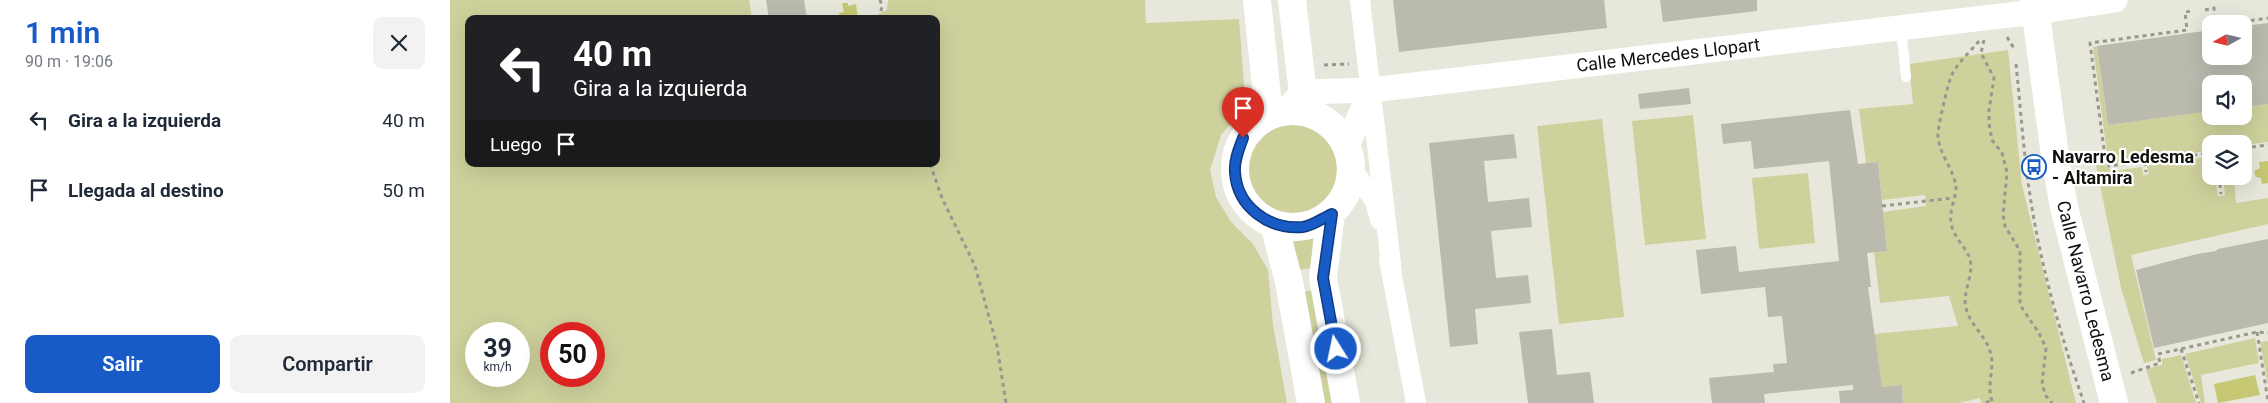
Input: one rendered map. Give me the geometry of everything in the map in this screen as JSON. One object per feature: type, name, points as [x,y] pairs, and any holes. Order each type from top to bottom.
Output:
[{"type":"main road","points":[[1257,0],[1291,107]]},
{"type":"main road","points":[[1291,107],[1292,0]]},
{"type":"main road","name":"Calle Navarro Ledesma","points":[[2035,6],[2056,163],[2064,207],[2114,403]]},
{"type":"main road","points":[[1291,107],[1330,123],[1350,157],[1347,194],[1332,214],[1304,227],[1274,224],[1259,216],[1247,204],[1238,189],[1235,172],[1237,154],[1243,138],[1254,125],[1291,107]]},
{"type":"main road","points":[[1332,214],[1323,278],[1346,403]]},
{"type":"main road","points":[[1274,224],[1289,282],[1311,403]]},
{"type":"street","points":[[1360,0],[1392,273]]},
{"type":"street","name":"Calle Mercedes Llopart","points":[[1291,107],[1371,90],[1901,27],[1984,26],[2035,6],[2115,0]]},
{"type":"street","points":[[1371,90],[1350,157],[1375,201],[1392,273],[1416,403]]},
{"type":"lane","points":[[1901,27],[1906,77]]},
{"type":"path","points":[[880,0],[882,6],[880,15]]},
{"type":"path","points":[[2205,10],[2214,8],[2215,15]]},
{"type":"path","points":[[2193,11],[2185,12],[2187,30],[2090,43],[2104,157],[2109,166],[2202,155]]},
{"type":"path","points":[[2252,20],[2268,18]]},
{"type":"path","points":[[1984,26],[1951,76],[1937,135],[1944,159],[1953,173],[1956,189],[1950,207],[1951,223],[1957,241],[1969,258],[1972,273],[1965,307],[1972,324],[1983,336],[1990,351],[1993,365],[1990,381],[1992,401],[1986,403]]},
{"type":"path","points":[[1984,26],[1981,53],[1994,78],[1989,110],[1989,124],[1992,140],[2002,153],[2007,172],[2003,215],[2005,226],[2020,251],[2020,305],[2039,333],[2046,348],[2042,384],[2046,396],[2052,403]]},
{"type":"path","points":[[1984,26],[1995,34],[2006,36],[2015,48],[2032,209],[2071,366],[2084,403]]},
{"type":"path","points":[[2252,147],[2268,145]]},
{"type":"path","points":[[2144,154],[2146,172]]},
{"type":"path","points":[[2095,158],[2104,157]]},
{"type":"path","points":[[931,167],[942,198],[975,266],[997,346],[1006,403]]},
{"type":"path","points":[[2220,185],[2222,194]]},
{"type":"path","points":[[1882,206],[1953,198]]},
{"type":"path","points":[[2145,366],[2160,363],[2158,354],[2257,332],[2268,333]]},
{"type":"path","points":[[2257,332],[2268,401]]},
{"type":"path","points":[[2181,349],[2199,403]]},
{"type":"shaded area","points":[[450,0],[749,0],[751,15],[465,15],[465,167],[940,167],[940,15],[876,15],[887,10],[888,0],[1145,0],[1146,23],[1239,19],[1245,98],[1236,118],[1221,135],[1210,170],[1216,197],[1231,222],[1253,244],[1268,270],[1273,325],[1287,403],[450,403]]},
{"type":"shaded area","points":[[842,3],[848,3],[848,6],[856,4],[857,15],[839,15],[839,13],[844,12]]},
{"type":"shaded area","points":[[2097,46],[2108,125],[2202,112],[2202,125],[2252,125],[2252,106],[2268,104],[2268,142],[2252,144],[2252,135],[2202,135],[2202,152],[2147,159],[2146,153],[2140,153],[2141,160],[2111,163],[2108,161],[2093,47]]},
{"type":"shaded area","points":[[2008,50],[2022,185],[2076,403],[1981,403],[1980,398],[1959,403],[1903,403],[1902,385],[1882,387],[1874,334],[1958,326],[1949,296],[1880,303],[1874,252],[1887,250],[1883,212],[1926,206],[1925,195],[1882,200],[1878,162],[1866,163],[1859,109],[1913,104],[1909,64]]},
{"type":"shaded area","points":[[1693,115],[1706,239],[1645,245],[1632,121]]},
{"type":"shaded area","points":[[1602,119],[1624,317],[1559,324],[1537,126]]},
{"type":"shaded area","points":[[1292,125],[1309,128],[1324,138],[1334,153],[1337,170],[1334,187],[1324,202],[1309,212],[1292,215],[1275,212],[1260,202],[1250,187],[1247,170],[1250,153],[1260,138],[1275,128]]},
{"type":"shaded area","points":[[2202,158],[2202,185],[2216,185],[2218,196],[2225,195],[2224,185],[2235,185],[2236,203],[2268,198],[2268,224],[2131,255],[2156,360],[2144,363],[2121,288],[2096,165],[2104,164],[2112,171],[2142,167],[2143,175],[2149,174],[2147,166]]},
{"type":"shaded area","points":[[2268,161],[2268,183],[2262,184],[2261,178],[2256,177],[2254,171],[2260,168],[2259,162]]},
{"type":"shaded area","points":[[1808,173],[1815,243],[1759,249],[1752,178]]},
{"type":"shaded area","points":[[1313,238],[1311,268],[1299,270],[1291,242]]},
{"type":"shaded area","points":[[1313,290],[1336,403],[1325,403],[1303,292]]},
{"type":"shaded area","points":[[2255,338],[2259,363],[2201,375],[2205,403],[2201,403],[2185,354]]},
{"type":"shaded area","points":[[2268,341],[2268,385],[2260,342]]},
{"type":"shaded area","points":[[2181,355],[2196,403],[2157,403],[2146,369],[2162,365],[2162,359]]},
{"type":"shaded area","points":[[2255,375],[2260,395],[2218,403],[2214,384]]},
{"type":"building","points":[[766,0],[804,0],[806,15],[768,15]]},
{"type":"building","points":[[1393,0],[1604,0],[1607,28],[1399,52]]},
{"type":"building","points":[[1660,0],[1757,0],[1757,11],[1663,22]]},
{"type":"building","points":[[2268,23],[2268,104],[2252,106],[2252,75],[2202,75],[2202,112],[2108,125],[2097,46],[2202,31],[2202,65],[2252,65],[2252,25]]},
{"type":"building","points":[[1689,88],[1691,104],[1640,109],[1638,94]]},
{"type":"building","points":[[1850,110],[1858,164],[1878,162],[1887,251],[1867,253],[1871,287],[1868,287],[1882,387],[1902,385],[1903,403],[1840,403],[1839,391],[1853,390],[1853,385],[1764,394],[1765,403],[1712,403],[1709,378],[1774,372],[1773,364],[1787,363],[1782,316],[1768,317],[1765,287],[1701,294],[1696,250],[1736,246],[1739,272],[1839,261],[1829,161],[1754,169],[1751,141],[1723,144],[1721,124]]},
{"type":"building","points":[[1514,134],[1517,158],[1484,161],[1488,202],[1529,198],[1532,227],[1491,231],[1496,278],[1528,275],[1531,303],[1475,309],[1478,344],[1450,347],[1429,143]]},
{"type":"building","points":[[2268,239],[2268,323],[2154,348],[2136,270],[2218,249]]},
{"type":"building","points":[[1552,329],[1557,375],[1590,372],[1594,403],[1528,403],[1519,332]]},
{"type":"place","name":"Navarro Ledesma - Altamira","points":[[2034,167]]},
{"type":"route","points":[[1243,138],[1237,154],[1235,172],[1238,189],[1247,204],[1259,216],[1274,224],[1304,227],[1332,214],[1323,278],[1336,349]]}]
